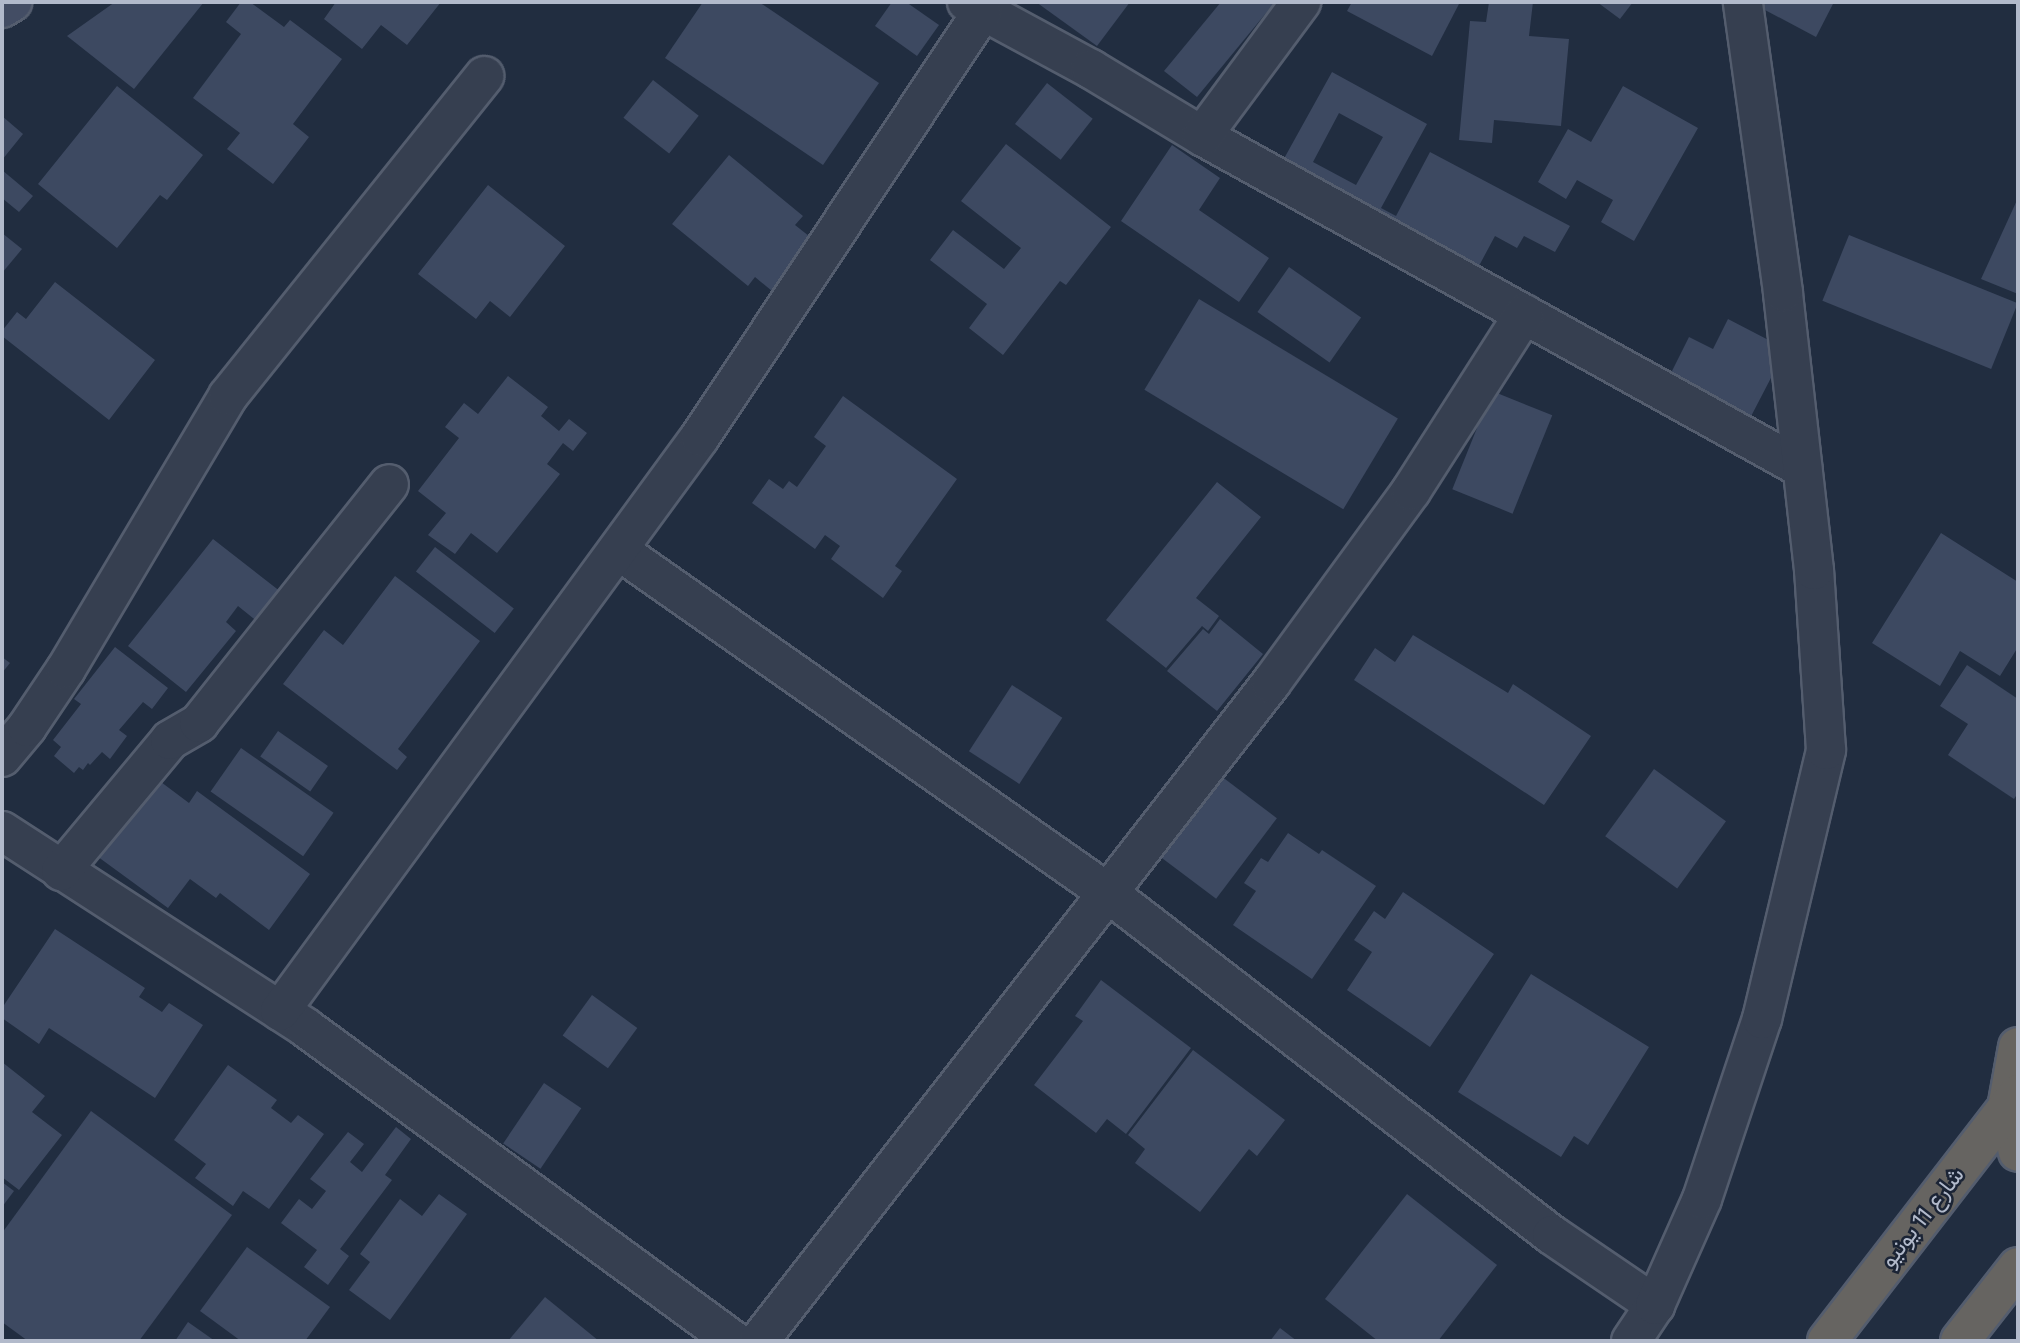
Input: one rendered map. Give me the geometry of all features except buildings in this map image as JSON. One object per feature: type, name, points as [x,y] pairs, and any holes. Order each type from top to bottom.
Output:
[{"type":"highway","points":[[2018,1047],[2012,1101],[2018,1152]]},
{"type":"highway","name":"شارع 11 يونيو","points":[[1827,1341],[2012,1101]]},
{"type":"highway","points":[[1960,1341],[2018,1267]]},
{"type":"main road","points":[[2,8],[12,2]]},
{"type":"street","points":[[1202,136],[1301,2]]},
{"type":"street","points":[[1631,1341],[1655,1305],[1702,1199],[1762,1019],[1826,750],[1814,570],[1783,292],[1743,2]]},
{"type":"street","points":[[280,1011],[701,437],[974,7],[1091,69],[1202,136],[1802,468]]},
{"type":"street","points":[[2,757],[27,727],[66,669],[229,396],[484,76]]},
{"type":"street","points":[[759,1341],[1271,683],[1411,491],[1524,314]]},
{"type":"street","points":[[61,871],[170,740],[200,723],[389,484]]},
{"type":"street","points":[[618,550],[1108,893],[1552,1235],[1655,1305]]},
{"type":"street","points":[[2,831],[280,1011],[734,1341]]}]
